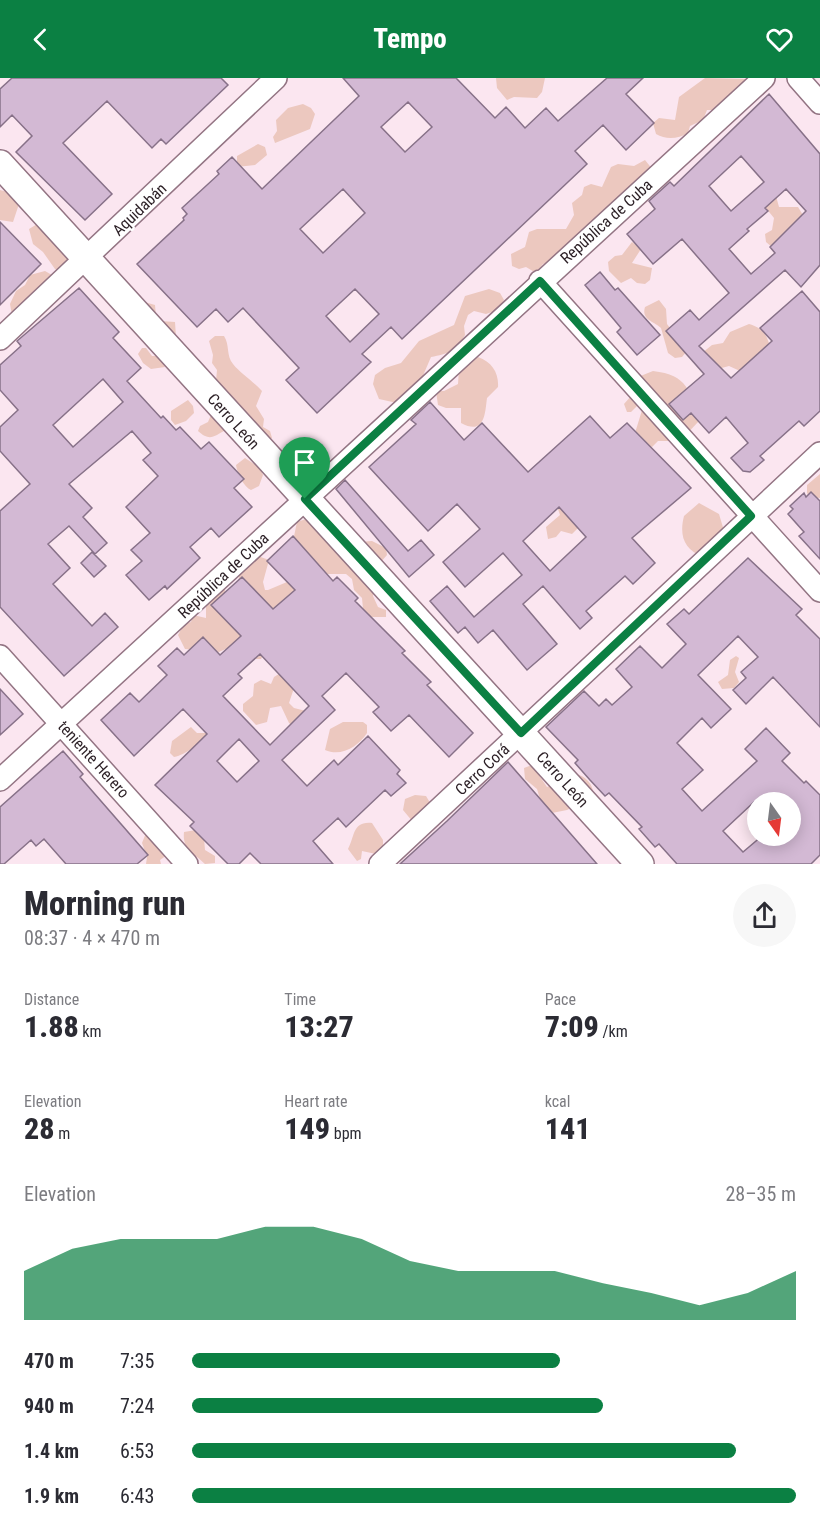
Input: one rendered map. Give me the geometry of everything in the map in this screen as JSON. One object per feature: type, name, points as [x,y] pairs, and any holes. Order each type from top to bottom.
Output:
[{"type":"street","name":"Aquidabán","points":[[0,339],[276,78]]},
{"type":"street","name":"República de Cuba","points":[[0,780],[540,281],[764,78]]},
{"type":"street","points":[[798,78],[820,103]]},
{"type":"street","name":"Cerro León","points":[[0,164],[640,864]]},
{"type":"street","points":[[540,281],[820,591]]},
{"type":"street","name":"Cerro Corá","points":[[380,864],[820,453]]},
{"type":"street","name":"teniente Herero","points":[[0,656],[187,864]]},
{"type":"shaded area","points":[[496,78],[545,78],[542,92],[537,98],[514,97],[507,100],[497,88]]},
{"type":"shaded area","points":[[705,78],[747,79],[714,110],[707,110],[703,120],[690,126],[688,133],[672,138],[656,134],[653,123],[659,118],[675,120],[679,97]]},
{"type":"shaded area","points":[[303,104],[311,108],[315,114],[310,129],[275,143],[273,137],[277,131],[276,120],[288,108]]},
{"type":"shaded area","points":[[258,144],[265,147],[267,155],[255,165],[237,167],[237,156]]},
{"type":"shaded area","points":[[645,160],[653,170],[578,238],[568,244],[555,262],[543,264],[536,273],[526,267],[519,269],[512,266],[511,254],[525,247],[529,232],[537,229],[566,229],[574,215],[572,203],[582,195],[584,187],[591,184],[602,187],[611,167],[618,164],[634,166]]},
{"type":"shaded area","points":[[0,190],[11,193],[19,204],[13,222],[0,220]]},
{"type":"shaded area","points":[[776,196],[779,207],[798,207],[806,220],[773,248],[766,242],[765,234],[772,230],[774,218],[765,207]]},
{"type":"shaded area","points":[[39,223],[77,259],[59,271],[55,269],[43,252],[33,244],[29,229]]},
{"type":"shaded area","points":[[632,242],[641,249],[632,263],[652,268],[650,280],[645,284],[637,283],[631,278],[621,283],[609,271],[608,262],[615,256],[622,255]]},
{"type":"shaded area","points":[[45,271],[52,275],[56,282],[12,315],[10,304],[16,291],[25,285],[30,275]]},
{"type":"shaded area","points":[[489,289],[500,293],[504,300],[498,310],[486,314],[474,311],[468,315],[464,326],[465,335],[458,345],[447,353],[431,357],[419,385],[397,403],[379,399],[373,384],[375,375],[385,368],[401,363],[419,341],[454,325],[465,296]]},
{"type":"shaded area","points":[[659,300],[666,309],[667,324],[687,351],[682,357],[675,358],[668,353],[661,328],[646,318],[645,307]]},
{"type":"shaded area","points":[[141,301],[155,305],[156,316]]},
{"type":"shaded area","points":[[160,321],[175,322],[176,337]]},
{"type":"shaded area","points":[[749,324],[763,332],[770,346],[740,371],[729,366],[718,369],[702,353],[712,345],[723,343],[730,332]]},
{"type":"shaded area","points":[[215,336],[224,336],[229,358],[233,364],[262,391],[256,406],[264,419],[263,427],[270,431],[272,438],[266,443],[216,381],[217,370],[212,363],[213,355],[209,341]]},
{"type":"shaded area","points":[[142,348],[146,348],[152,356],[159,356],[165,367],[151,369],[143,363],[138,354]]},
{"type":"shaded area","points":[[478,357],[494,369],[498,387],[487,398],[482,421],[475,427],[461,423],[461,408],[446,408],[438,405],[436,391],[444,391],[458,384],[459,369]]},
{"type":"shaded area","points":[[653,371],[674,376],[686,386],[699,421],[680,441],[658,441],[652,447],[645,444],[635,433],[643,407],[637,406],[631,412],[627,412],[624,404],[632,395],[638,377]]},
{"type":"shaded area","points":[[188,400],[193,406],[194,413],[186,421],[175,425],[171,420],[171,411]]},
{"type":"shaded area","points":[[217,412],[226,430],[209,437],[198,431],[200,426],[208,422],[211,415]]},
{"type":"shaded area","points":[[245,458],[260,468],[263,475],[259,486],[251,490],[241,479],[236,465]]},
{"type":"shaded area","points":[[820,474],[820,498],[810,497],[807,493],[807,485]]},
{"type":"shaded area","points":[[556,503],[578,524],[578,528],[572,534],[561,531],[556,537],[548,539],[546,527],[560,515]]},
{"type":"shaded area","points":[[699,503],[719,514],[725,534],[703,557],[687,546],[682,530],[684,516]]},
{"type":"shaded area","points":[[309,518],[359,542],[372,541],[386,548],[387,555],[379,564],[373,596],[378,607],[386,610],[386,617],[368,617],[363,609],[362,598],[354,590],[352,579],[346,574],[324,574],[293,541],[297,522]]},
{"type":"shaded area","points":[[258,556],[269,560],[263,582],[265,590],[287,582],[293,586],[296,593],[261,659],[248,659],[230,647],[219,652],[185,649],[178,635],[184,624],[191,622],[193,615],[206,618],[206,603],[224,588],[228,599],[238,584],[240,569]]},
{"type":"shaded area","points":[[736,656],[739,658],[735,672],[739,682],[734,688],[722,689],[718,682],[728,675],[730,660]]},
{"type":"shaded area","points":[[282,672],[294,688],[289,703],[294,708],[306,711],[295,728],[289,723],[281,706],[270,708],[267,722],[256,725],[243,711],[243,704],[253,696],[254,684],[261,680],[271,684],[274,677]]},
{"type":"shaded area","points":[[343,722],[363,722],[367,725],[367,733],[359,743],[349,749],[337,752],[325,750],[330,729]]},
{"type":"shaded area","points":[[191,727],[197,733],[209,733],[207,742],[174,757],[170,753],[172,741]]},
{"type":"shaded area","points":[[532,765],[547,787],[576,774],[583,777],[591,785],[593,797],[567,810],[552,813],[540,799],[537,789],[525,779],[524,768]]},
{"type":"shaded area","points":[[415,795],[426,796],[432,806],[413,822],[403,810],[405,799]]},
{"type":"shaded area","points":[[372,823],[383,840],[383,852],[376,854],[362,851],[361,859],[357,861],[348,849],[353,835],[357,827]]},
{"type":"shaded area","points":[[196,830],[204,838],[205,850],[215,856],[215,863],[205,864],[187,847],[184,832]]},
{"type":"shaded area","points":[[146,833],[170,853],[160,860],[161,864],[146,864],[147,857],[142,843]]},
{"type":"building","points":[[12,78],[221,78],[228,85],[166,144],[161,139],[152,148],[107,101],[63,143],[112,194],[85,220],[16,152],[32,136],[12,115],[0,127],[0,89]]},
{"type":"building","points":[[343,78],[456,78],[495,118],[506,107],[525,128],[546,108],[558,121],[607,78],[643,78],[626,94],[654,123],[626,150],[603,125],[575,151],[587,164],[402,339],[391,327],[362,354],[371,362],[317,413],[286,380],[299,368],[243,308],[228,322],[216,309],[197,327],[137,264],[184,220],[187,214],[182,208],[219,174],[217,171],[232,157],[262,189],[359,96]],"holes":[[[408,102],[432,127],[405,152],[381,127]],[[343,189],[365,213],[323,253],[300,229]],[[355,289],[379,314],[350,342],[326,316]]]},
{"type":"building","points":[[769,94],[820,154],[820,265],[801,287],[785,270],[699,346],[731,378],[772,341],[760,328],[802,291],[820,312],[820,411],[804,426],[799,421],[760,456],[764,460],[750,472],[743,471],[731,458],[748,443],[726,417],[709,433],[691,413],[683,420],[669,404],[704,374],[666,331],[690,310],[699,320],[729,293],[682,239],[653,264],[627,234],[655,209],[649,201],[670,182],[674,186]],"holes":[[[741,156],[764,182],[731,211],[709,186]],[[786,189],[806,211],[770,247],[775,253],[751,274],[729,249],[768,211],[765,208]]]},
{"type":"building","points":[[0,222],[41,264],[0,305]]},
{"type":"building","points":[[600,272],[615,290],[618,288],[660,335],[637,355],[617,332],[621,328],[585,285]]},
{"type":"building","points":[[79,288],[119,332],[113,338],[141,368],[127,381],[161,418],[163,416],[176,430],[180,427],[201,449],[209,442],[244,479],[234,488],[252,507],[219,537],[211,528],[190,547],[200,558],[167,589],[165,586],[149,600],[126,575],[142,561],[131,550],[150,533],[126,507],[158,476],[143,460],[151,453],[132,431],[69,484],[92,508],[83,517],[107,543],[95,554],[69,526],[48,544],[70,568],[53,584],[92,626],[105,613],[118,627],[64,676],[0,607],[0,511],[30,484],[0,451],[0,427],[18,410],[0,390],[0,365],[21,346],[17,341]],"holes":[[[103,379],[123,402],[73,447],[53,425]]]},
{"type":"building","points":[[430,402],[464,440],[482,423],[528,472],[590,416],[610,438],[627,423],[691,488],[632,538],[655,563],[633,584],[625,576],[586,611],[592,618],[580,629],[543,586],[523,604],[557,644],[527,670],[493,630],[478,643],[465,627],[458,633],[430,601],[447,586],[474,617],[522,575],[503,553],[465,587],[443,562],[480,529],[457,504],[428,531],[369,467],[416,424],[411,420]],"holes":[[[559,507],[586,537],[550,571],[523,541]]]},
{"type":"building","points":[[345,480],[408,551],[421,540],[434,555],[409,577],[336,489]]},
{"type":"building","points":[[811,492],[820,501],[820,559],[799,536],[804,532],[788,514],[793,509],[790,506],[804,493],[806,497]]},
{"type":"building","points":[[293,536],[333,581],[337,577],[358,598],[355,601],[405,651],[402,653],[431,682],[427,685],[473,733],[449,757],[409,715],[391,731],[373,712],[379,707],[346,673],[322,696],[335,710],[282,760],[307,786],[334,760],[338,765],[368,736],[400,770],[397,774],[406,783],[391,796],[385,790],[346,827],[338,818],[313,841],[333,864],[261,864],[250,853],[239,864],[228,864],[190,826],[194,822],[155,785],[207,734],[183,709],[134,756],[101,720],[130,693],[139,702],[167,675],[158,666],[177,648],[184,655],[203,637],[220,655],[241,636],[211,605],[242,577],[273,609],[295,590],[267,561]],"holes":[[[260,654],[309,706],[270,745],[223,696],[242,678],[238,674]],[[239,739],[259,761],[237,782],[217,761]]]},
{"type":"building","points":[[92,552],[106,566],[94,577],[81,563]]},
{"type":"building","points":[[748,558],[802,609],[796,615],[820,639],[820,727],[773,677],[746,704],[733,690],[746,678],[741,672],[758,657],[738,636],[698,675],[731,709],[711,728],[702,718],[677,743],[703,770],[682,789],[702,811],[757,761],[745,749],[766,728],[790,753],[782,761],[820,795],[820,855],[811,864],[677,864],[659,844],[655,847],[639,829],[642,827],[609,793],[605,796],[575,763],[578,760],[546,727],[584,691],[599,706],[606,699],[612,705],[632,687],[616,669],[640,646],[662,668],[686,644],[667,624],[684,609],[689,614]]},
{"type":"building","points":[[0,689],[23,714],[0,735]]},
{"type":"building","points":[[63,751],[83,774],[80,777],[148,855],[137,864],[66,864],[44,839],[36,846],[31,840],[4,864],[0,864],[0,807]]},
{"type":"building","points":[[508,762],[597,864],[400,864],[447,821]]},
{"type":"route","points":[[540,281],[751,516],[521,733],[305,499],[540,281]]}]
